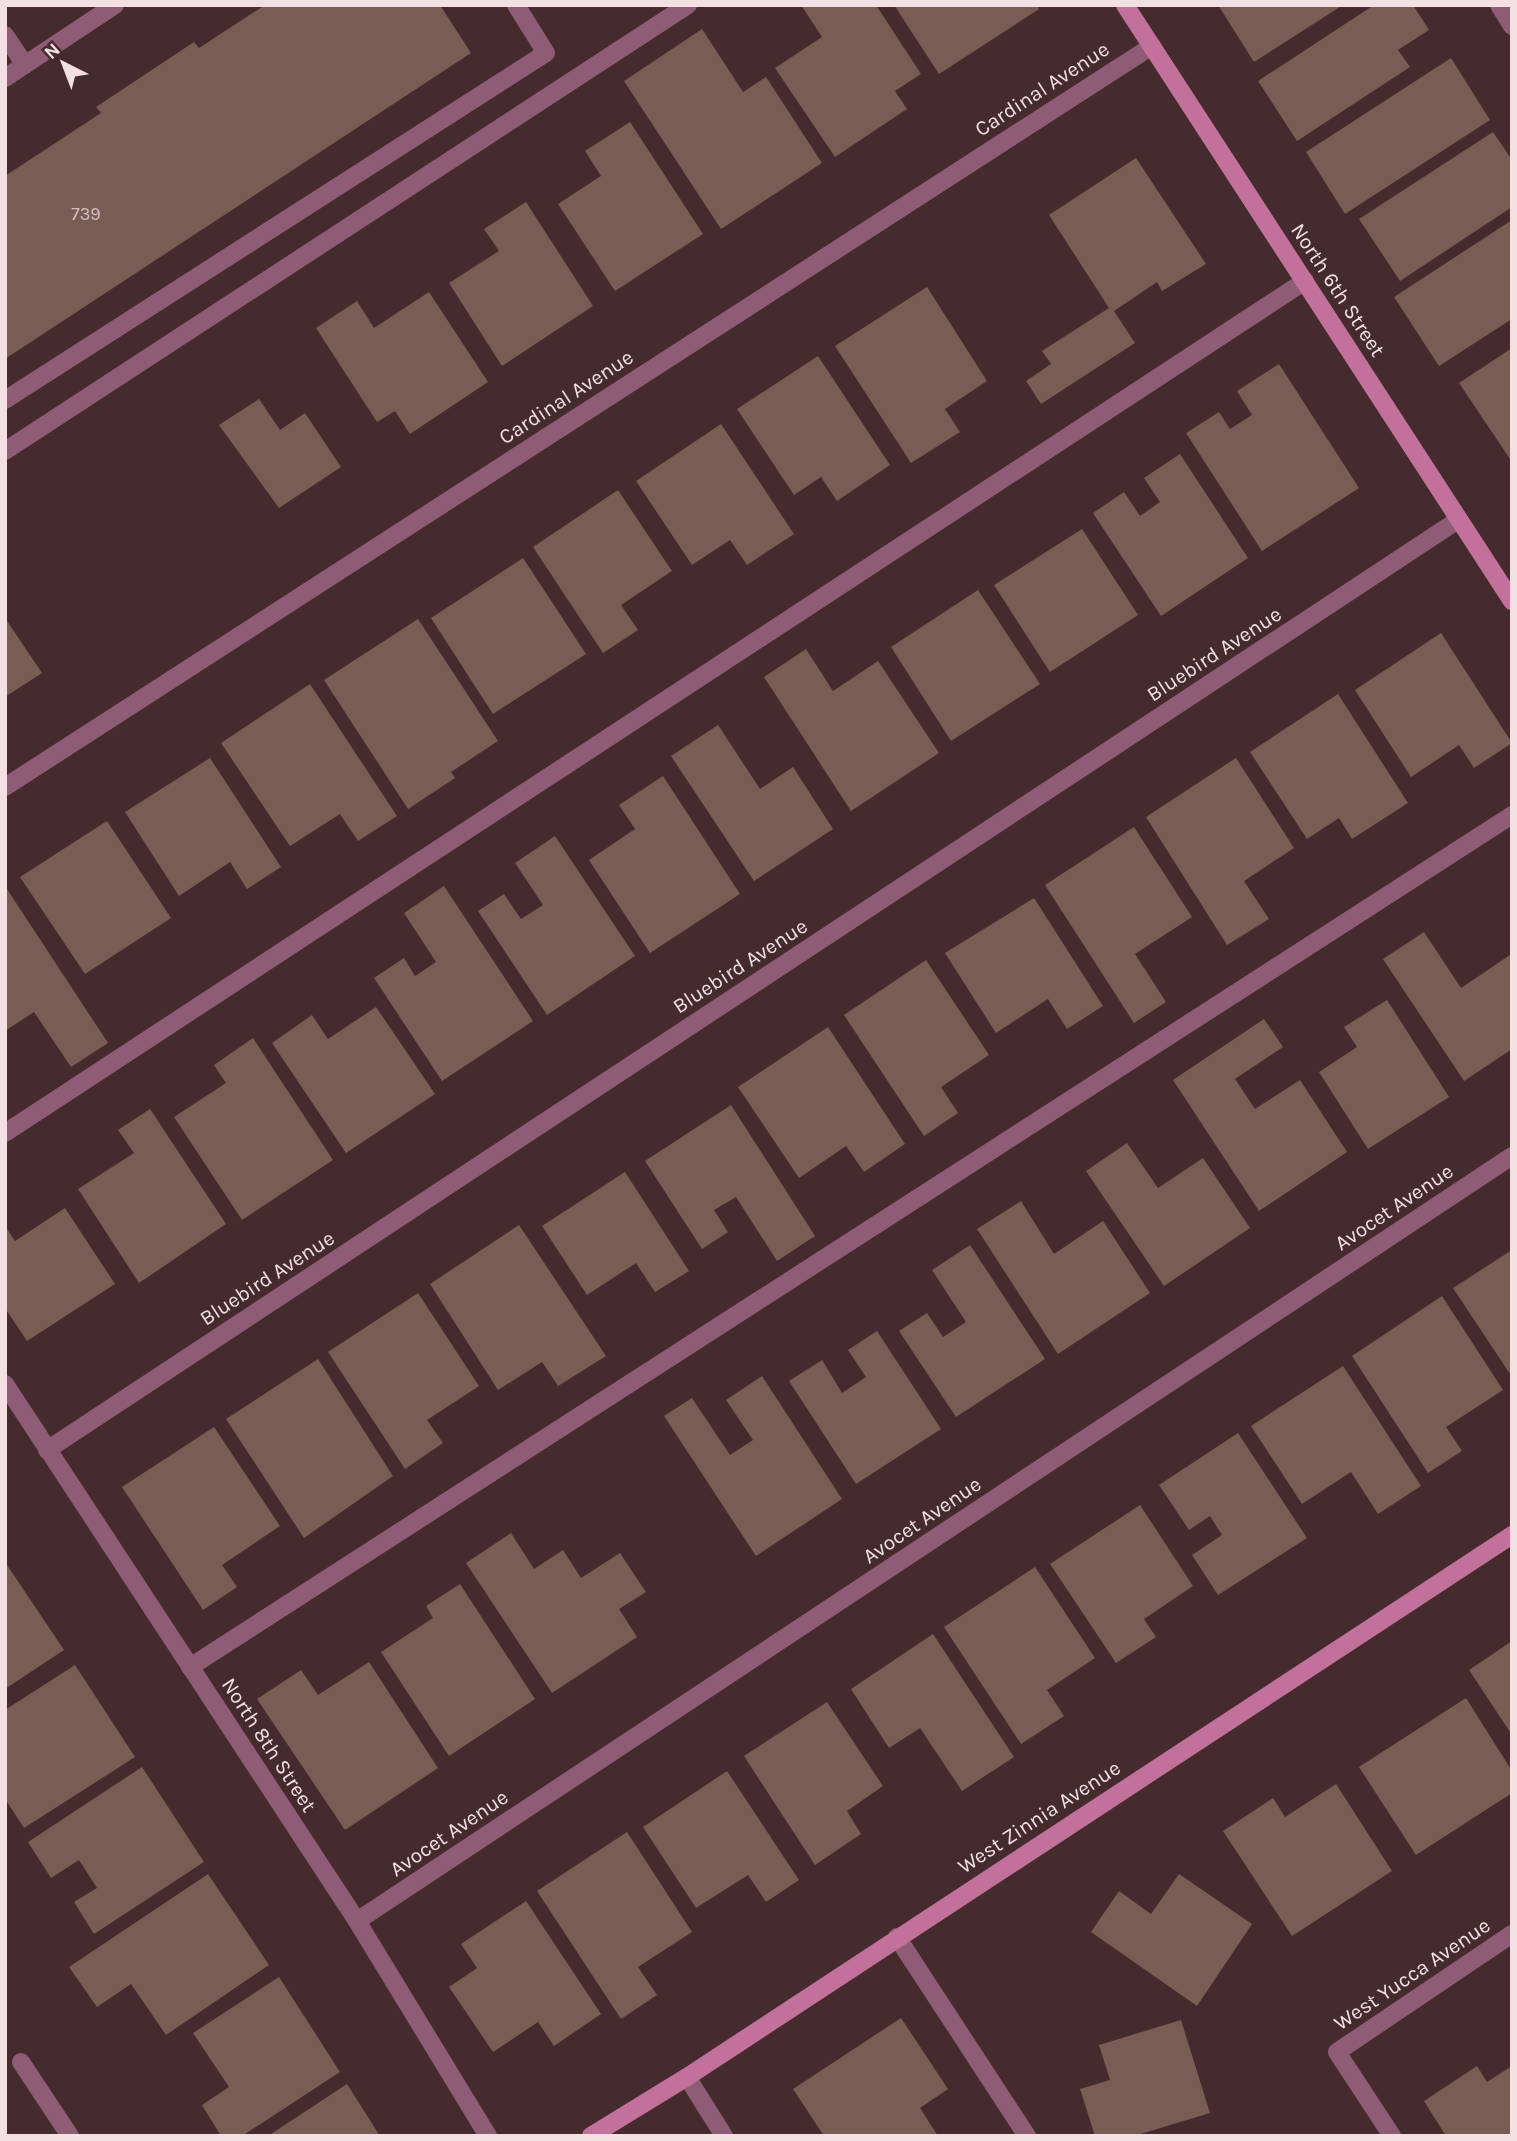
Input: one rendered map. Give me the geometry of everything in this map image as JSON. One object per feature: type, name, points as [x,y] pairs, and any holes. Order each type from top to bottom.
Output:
[{"type":"street","points":[[5,78],[115,5]]},
{"type":"street","points":[[5,400],[546,53],[516,5]]},
{"type":"street","points":[[5,451],[688,5]]},
{"type":"street","name":"North 6th Street","points":[[1125,5],[1512,601]]},
{"type":"street","points":[[1499,5],[1512,26]]},
{"type":"street","points":[[5,36],[24,65]]},
{"type":"street","name":"Cardinal Avenue","points":[[5,787],[1152,46]]},
{"type":"street","points":[[5,1133],[1305,281]]},
{"type":"street","name":"Bluebird Avenue","points":[[47,1450],[1458,520]]},
{"type":"street","points":[[190,1667],[1512,815]]},
{"type":"street","name":"Avocet Avenue","points":[[357,1921],[1512,1156]]},
{"type":"street","name":"North 8th Street","points":[[5,1384],[357,1921],[488,2136]]},
{"type":"street","name":"West Zinnia Avenue","points":[[592,2136],[687,2077],[1512,1535]]},
{"type":"street","name":"West Yucca Avenue","points":[[1392,2136],[1337,2052],[1512,1934]]},
{"type":"street","points":[[897,1937],[1027,2136]]},
{"type":"street","points":[[20,2062],[69,2136]]},
{"type":"street","points":[[687,2077],[724,2136]]},
{"type":"building","points":[[265,5],[440,5],[471,53],[5,359],[5,176],[101,113],[96,107],[194,42],[199,48]]},
{"type":"building","points":[[801,5],[876,5],[921,74],[895,91],[907,109],[835,157],[775,68],[822,37]]},
{"type":"building","points":[[894,5],[1037,5],[1039,9],[939,74]]},
{"type":"building","points":[[1218,5],[1343,5],[1254,62]]},
{"type":"building","points":[[1374,5],[1413,5],[1429,30],[1398,50],[1410,67],[1297,141],[1258,81]]},
{"type":"building","points":[[702,29],[743,92],[766,77],[822,163],[721,229],[624,81]]},
{"type":"building","points":[[1451,58],[1490,120],[1345,214],[1306,152]]},
{"type":"building","points":[[630,122],[703,234],[615,291],[558,204],[601,176],[585,151]]},
{"type":"building","points":[[1493,132],[1512,160],[1512,207],[1400,281],[1359,219]]},
{"type":"building","points":[[1136,158],[1206,264],[1162,291],[1157,282],[1114,311],[1135,343],[1041,404],[1026,381],[1051,364],[1042,351],[1109,308],[1049,215]]},
{"type":"building","points":[[526,202],[593,306],[502,366],[449,283],[499,251],[484,229]]},
{"type":"building","points":[[1512,220],[1512,319],[1439,366],[1394,297]]},
{"type":"building","points":[[927,287],[987,381],[945,409],[960,432],[911,463],[835,346]]},
{"type":"building","points":[[429,292],[488,382],[410,434],[395,411],[377,422],[316,328],[357,301],[374,328]]},
{"type":"building","points":[[1512,348],[1512,462],[1459,383]]},
{"type":"building","points":[[818,356],[890,465],[837,501],[821,477],[794,495],[737,409]]},
{"type":"building","points":[[1279,364],[1359,488],[1262,551],[1186,433],[1219,412],[1230,429],[1252,415],[1237,391]]},
{"type":"building","points":[[259,399],[280,430],[305,413],[341,467],[279,508],[219,425]]},
{"type":"building","points":[[721,424],[794,534],[747,565],[730,540],[692,565],[636,481]]},
{"type":"building","points":[[1180,454],[1248,558],[1161,616],[1093,513],[1124,492],[1140,516],[1160,502],[1144,478]]},
{"type":"building","points":[[618,490],[672,571],[621,605],[638,630],[603,653],[533,547]]},
{"type":"building","points":[[1082,529],[1138,615],[1050,672],[994,585]]},
{"type":"building","points":[[523,558],[586,654],[493,714],[431,618]]},
{"type":"building","points":[[978,590],[1040,684],[951,741],[891,647]]},
{"type":"building","points":[[5,618],[42,673],[5,697]]},
{"type":"building","points":[[418,619],[498,741],[451,772],[455,778],[408,809],[324,680]]},
{"type":"building","points":[[1441,633],[1512,743],[1474,768],[1459,745],[1411,777],[1355,690]]},
{"type":"building","points":[[806,649],[833,691],[878,661],[939,753],[851,811],[764,677]]},
{"type":"building","points":[[310,684],[397,816],[358,841],[340,814],[290,846],[221,743]]},
{"type":"building","points":[[1338,694],[1408,803],[1352,839],[1339,818],[1307,839],[1250,752]]},
{"type":"building","points":[[718,725],[760,789],[793,767],[833,829],[754,881],[671,756]]},
{"type":"building","points":[[210,758],[281,867],[247,889],[230,862],[179,896],[125,812]]},
{"type":"building","points":[[1236,758],[1294,848],[1244,881],[1269,919],[1227,945],[1146,817]]},
{"type":"building","points":[[663,776],[740,894],[650,953],[589,860],[635,829],[619,805]]},
{"type":"building","points":[[107,821],[171,918],[85,974],[20,877]]},
{"type":"building","points":[[1134,827],[1192,917],[1135,954],[1166,1002],[1134,1023],[1045,885]]},
{"type":"building","points":[[555,836],[635,956],[547,1015],[478,911],[504,894],[521,919],[543,905],[515,863]]},
{"type":"building","points":[[5,886],[108,1043],[71,1067],[34,1012],[5,1031]]},
{"type":"building","points":[[444,886],[533,1021],[442,1081],[374,978],[404,958],[415,976],[436,962],[404,913]]},
{"type":"building","points":[[1034,898],[1103,1006],[1067,1029],[1048,999],[996,1033],[945,953]]},
{"type":"building","points":[[1424,932],[1461,988],[1510,955],[1512,957],[1512,1049],[1464,1081],[1383,959]]},
{"type":"building","points":[[926,960],[989,1055],[941,1087],[958,1113],[924,1136],[844,1015]]},
{"type":"building","points":[[1387,1000],[1449,1097],[1368,1149],[1319,1072],[1357,1047],[1344,1027]]},
{"type":"building","points":[[376,1007],[435,1094],[346,1153],[272,1043],[312,1015],[328,1039]]},
{"type":"building","points":[[1264,1019],[1283,1047],[1235,1079],[1255,1109],[1300,1080],[1347,1152],[1259,1211],[1173,1080]]},
{"type":"building","points":[[828,1027],[905,1144],[864,1172],[846,1146],[799,1178],[738,1087]]},
{"type":"building","points":[[253,1038],[333,1160],[242,1220],[174,1117],[226,1083],[214,1065]]},
{"type":"building","points":[[731,1105],[815,1236],[777,1261],[736,1197],[714,1210],[728,1232],[702,1249],[645,1161]]},
{"type":"building","points":[[150,1109],[226,1224],[139,1283],[78,1189],[134,1153],[118,1130]]},
{"type":"building","points":[[1127,1143],[1158,1188],[1203,1158],[1250,1228],[1164,1286],[1086,1171]]},
{"type":"building","points":[[625,1172],[689,1271],[655,1292],[636,1263],[587,1295],[542,1226]]},
{"type":"building","points":[[1021,1201],[1054,1254],[1103,1221],[1150,1293],[1058,1354],[977,1229]]},
{"type":"building","points":[[65,1208],[115,1284],[27,1341],[5,1308],[5,1226],[15,1241]]},
{"type":"building","points":[[519,1225],[606,1356],[558,1386],[542,1362],[498,1390],[430,1284]]},
{"type":"building","points":[[970,1245],[1045,1359],[956,1417],[899,1331],[927,1313],[943,1337],[966,1322],[932,1270]]},
{"type":"building","points":[[1512,1250],[1512,1377],[1453,1288]]},
{"type":"building","points":[[418,1293],[479,1386],[427,1420],[443,1443],[405,1469],[328,1352]]},
{"type":"building","points":[[1442,1296],[1503,1390],[1446,1427],[1462,1451],[1428,1473],[1352,1356]]},
{"type":"building","points":[[877,1331],[941,1429],[856,1484],[789,1381],[822,1360],[842,1393],[866,1377],[848,1350]]},
{"type":"building","points":[[318,1359],[393,1476],[304,1538],[226,1419]]},
{"type":"building","points":[[1343,1366],[1421,1486],[1378,1514],[1351,1472],[1302,1504],[1251,1426]]},
{"type":"building","points":[[762,1376],[842,1499],[756,1556],[664,1416],[692,1398],[730,1455],[753,1440],[726,1400]]},
{"type":"building","points":[[214,1427],[280,1526],[222,1565],[237,1587],[203,1610],[122,1487]]},
{"type":"building","points":[[1238,1433],[1307,1538],[1218,1595],[1192,1555],[1222,1535],[1210,1516],[1189,1530],[1159,1485]]},
{"type":"building","points":[[1140,1505],[1193,1586],[1144,1619],[1156,1637],[1116,1663],[1050,1564]]},
{"type":"building","points":[[511,1533],[534,1569],[563,1550],[581,1578],[620,1553],[646,1592],[619,1609],[637,1637],[552,1693],[466,1563]]},
{"type":"building","points":[[5,1562],[64,1650],[5,1689]]},
{"type":"building","points":[[1035,1567],[1095,1658],[1047,1690],[1064,1716],[1021,1744],[944,1627]]},
{"type":"building","points":[[460,1584],[535,1699],[449,1756],[381,1652],[433,1618],[426,1606]]},
{"type":"building","points":[[933,1634],[1014,1757],[962,1791],[920,1728],[889,1748],[851,1689]]},
{"type":"building","points":[[1512,1641],[1512,1735],[1469,1670]]},
{"type":"building","points":[[369,1662],[438,1768],[345,1830],[257,1699],[301,1670],[318,1695]]},
{"type":"building","points":[[75,1665],[135,1757],[24,1828],[5,1799],[5,1710]]},
{"type":"building","points":[[1466,1698],[1512,1771],[1512,1793],[1416,1855],[1359,1767]]},
{"type":"building","points":[[827,1702],[883,1786],[847,1811],[861,1834],[815,1865],[744,1756]]},
{"type":"building","points":[[142,1767],[204,1862],[94,1934],[74,1902],[97,1888],[79,1860],[51,1878],[28,1842]]},
{"type":"building","points":[[727,1771],[799,1880],[766,1902],[748,1875],[696,1908],[643,1827]]},
{"type":"building","points":[[1336,1784],[1392,1871],[1292,1936],[1223,1831],[1273,1798],[1285,1817]]},
{"type":"building","points":[[627,1832],[692,1932],[638,1967],[657,1995],[621,2019],[537,1891]]},
{"type":"building","points":[[208,1874],[269,1965],[166,2035],[131,1984],[97,2007],[69,1967]]},
{"type":"building","points":[[1179,1874],[1252,1924],[1197,2006],[1091,1932],[1119,1891],[1151,1914]]},
{"type":"building","points":[[526,1901],[601,2014],[554,2046],[538,2022],[493,2052],[449,1987],[477,1968],[461,1944]]},
{"type":"building","points":[[279,1977],[340,2072],[242,2136],[221,2136],[202,2105],[229,2087],[193,2033]]},
{"type":"building","points":[[901,2018],[948,2089],[920,2108],[938,2136],[824,2136],[793,2089]]},
{"type":"building","points":[[1181,2020],[1210,2113],[1134,2136],[1095,2136],[1080,2089],[1110,2080],[1099,2045]]},
{"type":"building","points":[[1477,2066],[1487,2082],[1512,2066],[1512,2136],[1446,2136],[1424,2101]]},
{"type":"building","points":[[347,2084],[380,2136],[268,2136]]}]
